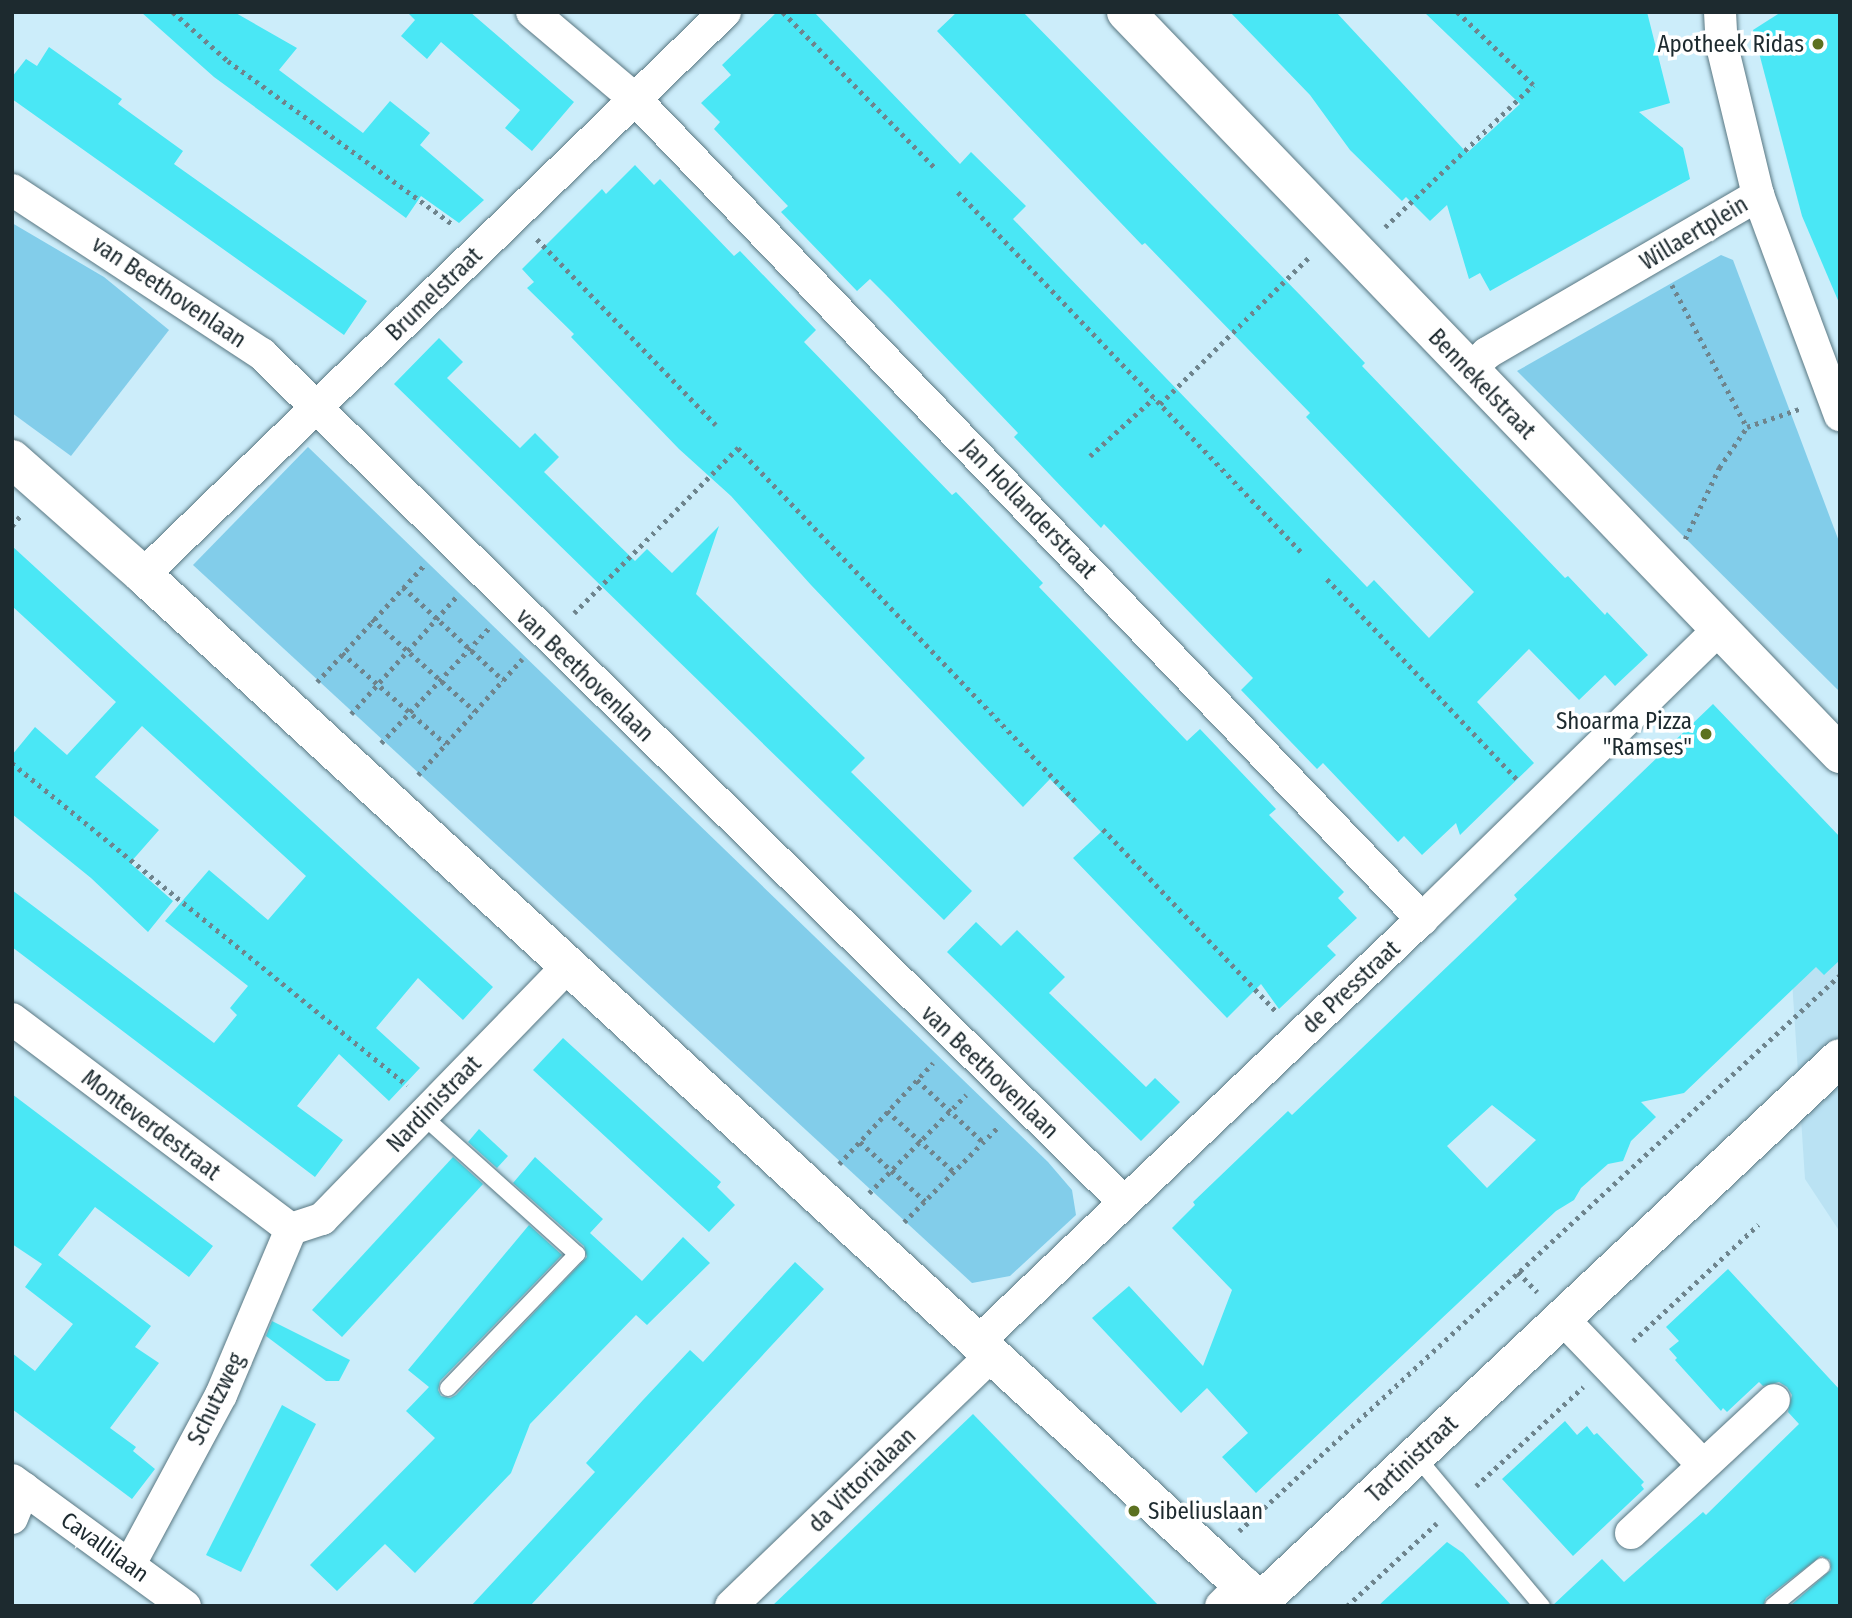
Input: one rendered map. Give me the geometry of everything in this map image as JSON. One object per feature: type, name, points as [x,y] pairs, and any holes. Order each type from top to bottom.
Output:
[{"type":"street","name":"Jan Hollanderstraat","points":[[532,12],[635,99],[1422,919]]},
{"type":"street","name":"Brumelstraat","points":[[143,575],[725,12]]},
{"type":"street","name":"Bennekelstraat","points":[[1125,12],[1468,371],[1837,746]]},
{"type":"street","points":[[1720,12],[1722,46],[1758,195]]},
{"type":"street","name":"van Beethovenlaan","points":[[12,190],[262,354],[548,639],[1124,1202]]},
{"type":"street","name":"Willaertplein","points":[[1468,371],[1487,353],[1758,195],[1836,406]]},
{"type":"street","points":[[12,459],[143,575],[1213,1555],[1248,1599]]},
{"type":"street","name":"de Presstraat","points":[[986,1348],[1124,1202],[1422,919],[1719,629]]},
{"type":"street","name":"Nardinistraat","points":[[291,1229],[322,1219],[569,965]]},
{"type":"street","name":"Monteverdestraat","points":[[12,1019],[291,1229]]},
{"type":"street","name":"Tartinistraat","points":[[1248,1599],[1416,1456],[1840,1058]]},
{"type":"street","name":"Schutzweg","points":[[130,1564],[221,1395],[291,1229]]},
{"type":"street","points":[[1562,1318],[1703,1465]]},
{"type":"street","name":"da Vittorialaan","points":[[731,1606],[986,1348]]},
{"type":"street","points":[[1631,1533],[1774,1400]]},
{"type":"street","name":"Cavallilaan","points":[[12,1518],[18,1484],[185,1606]]},
{"type":"lane","points":[[427,1111],[577,1254],[448,1388]]},
{"type":"lane","points":[[1416,1456],[1542,1606]]},
{"type":"lane","points":[[1773,1606],[1822,1566]]},
{"type":"path","points":[[173,12],[228,61],[483,246]]},
{"type":"path","points":[[783,12],[936,169]]},
{"type":"path","points":[[1160,404],[1533,85],[1457,12]]},
{"type":"path","points":[[958,192],[1304,555]]},
{"type":"path","points":[[515,215],[716,425]]},
{"type":"path","points":[[1656,256],[1747,427]]},
{"type":"path","points":[[1090,456],[1154,398]]},
{"type":"path","points":[[1667,575],[1719,468],[1747,427],[1836,406]]},
{"type":"path","points":[[548,639],[738,448],[1077,803]]},
{"type":"path","points":[[322,694],[314,685],[425,564],[416,556]]},
{"type":"path","points":[[1327,579],[1541,803]]},
{"type":"path","points":[[403,587],[503,680]]},
{"type":"path","points":[[348,718],[457,595]]},
{"type":"path","points":[[372,619],[475,711]]},
{"type":"path","points":[[371,739],[378,747],[490,626]]},
{"type":"path","points":[[342,653],[446,744]]},
{"type":"path","points":[[414,780],[523,658],[533,667]]},
{"type":"path","points":[[339,710],[355,725]]},
{"type":"path","points":[[12,762],[427,1111]]},
{"type":"path","points":[[1103,829],[1300,1035]]},
{"type":"path","points":[[1213,1555],[1840,975]]},
{"type":"path","points":[[831,1172],[936,1060],[945,1068]]},
{"type":"path","points":[[917,1080],[983,1142]]},
{"type":"path","points":[[961,1084],[978,1100]]},
{"type":"path","points":[[862,1201],[970,1092]]},
{"type":"path","points":[[887,1111],[954,1172]]},
{"type":"path","points":[[902,1224],[1002,1123],[994,1115]]},
{"type":"path","points":[[860,1142],[925,1201]]},
{"type":"path","points":[[1347,1606],[1758,1225]]},
{"type":"shaded area","points":[[12,223],[104,277],[169,330],[71,456],[12,413]]},
{"type":"shaded area","points":[[1721,255],[1733,260],[1840,544],[1840,692],[1517,371]]},
{"type":"shaded area","points":[[308,447],[1048,1162],[1072,1190],[1076,1215],[1010,1276],[972,1283],[193,565]]},
{"type":"shaded area","points":[[1840,901],[1840,1232],[1805,1179],[1790,950]]},
{"type":"building","points":[[141,12],[234,12],[297,48],[279,70],[363,133],[390,101],[430,133],[420,145],[484,200],[459,223],[421,196],[406,218],[214,77]]},
{"type":"building","points":[[407,12],[470,12],[574,102],[532,151],[505,128],[520,110],[441,42],[427,59],[401,36],[415,20]]},
{"type":"building","points":[[777,12],[814,12],[960,164],[971,152],[1026,206],[1013,219],[1367,587],[1374,580],[1429,638],[1474,592],[1306,417],[1310,413],[1145,243],[1142,245],[937,31],[957,12],[1023,12],[1302,297],[1365,363],[1362,366],[1565,578],[1568,576],[1605,615],[1607,612],[1648,655],[1615,686],[1605,675],[1579,700],[1529,649],[1477,702],[1534,763],[1460,835],[1456,823],[1422,855],[1404,836],[1398,842],[1323,763],[1317,769],[1241,690],[1253,678],[1104,524],[1101,528],[1052,477],[1014,437],[1018,433],[889,298],[870,279],[857,291],[781,212],[788,206],[714,129],[720,122],[701,103],[731,75],[722,65]]},
{"type":"building","points":[[1230,12],[1336,12],[1467,153],[1520,104],[1424,12],[1647,12],[1670,103],[1639,112],[1683,148],[1690,179],[1490,291],[1480,273],[1469,279],[1447,205],[1430,221],[1406,197],[1402,201],[1350,150],[1310,95]]},
{"type":"building","points":[[1781,12],[1840,12],[1840,305],[1802,216],[1753,30]]},
{"type":"building","points":[[49,47],[122,99],[118,104],[183,151],[174,164],[367,301],[344,335],[12,99],[12,77],[26,59],[37,66]]},
{"type":"building","points":[[635,165],[654,185],[660,179],[734,256],[740,251],[816,330],[804,342],[952,495],[956,492],[1043,583],[1039,587],[1187,741],[1200,729],[1276,809],[1269,815],[1344,892],[1338,898],[1357,918],[1327,946],[1336,955],[1279,1009],[1261,984],[1227,1018],[1073,858],[1101,832],[1050,779],[1023,807],[811,585],[731,496],[679,449],[571,337],[574,334],[527,288],[534,282],[522,269],[602,189],[606,194]]},
{"type":"building","points":[[439,338],[463,362],[447,378],[520,448],[535,433],[559,457],[544,472],[635,561],[647,549],[672,573],[719,526],[696,594],[865,758],[851,772],[972,891],[944,920],[394,384]]},
{"type":"building","points":[[12,546],[493,987],[463,1020],[418,978],[376,1028],[420,1068],[389,1101],[339,1054],[297,1106],[343,1140],[315,1177],[12,947],[12,890],[214,1043],[237,1015],[230,1008],[248,986],[165,921],[209,870],[268,920],[306,876],[142,726],[95,777],[159,830],[130,863],[173,901],[148,932],[91,878],[12,814],[12,755],[35,727],[67,755],[116,702],[12,606]]},
{"type":"building","points":[[1713,704],[1840,837],[1840,960],[1824,975],[1816,967],[1684,1093],[1641,1102],[1656,1117],[1631,1141],[1623,1161],[1608,1164],[1581,1188],[1574,1200],[1556,1211],[1256,1493],[1222,1457],[1248,1433],[1207,1388],[1181,1413],[1092,1318],[1129,1286],[1203,1366],[1232,1290],[1172,1228],[1195,1205],[1193,1202],[1288,1111],[1292,1115],[1475,940],[1517,899],[1514,895]],"holes":[[[1492,1105],[1536,1140],[1487,1188],[1447,1146]]]},
{"type":"building","points":[[976,922],[1001,946],[1017,930],[1065,977],[1049,993],[1146,1087],[1155,1078],[1180,1102],[1141,1141],[947,952]]},
{"type":"building","points":[[563,1038],[721,1182],[717,1187],[735,1205],[709,1232],[533,1070]]},
{"type":"building","points":[[12,1094],[213,1246],[189,1277],[95,1207],[58,1255],[151,1326],[135,1347],[159,1363],[110,1428],[136,1447],[133,1451],[155,1469],[132,1499],[12,1409],[12,1353],[35,1371],[73,1324],[25,1287],[42,1264],[12,1244]]},
{"type":"building","points":[[479,1129],[508,1156],[497,1168],[468,1142]]},
{"type":"building","points":[[453,1157],[483,1184],[342,1337],[312,1310]]},
{"type":"building","points":[[535,1157],[603,1219],[590,1233],[642,1281],[683,1237],[710,1263],[647,1325],[636,1315],[530,1424],[511,1473],[415,1573],[385,1544],[337,1591],[310,1565],[435,1438],[406,1411],[429,1387],[408,1370],[529,1225],[562,1255],[440,1381],[438,1390],[441,1396],[450,1398],[456,1395],[587,1257],[584,1246],[513,1183]]},
{"type":"building","points":[[795,1262],[824,1289],[530,1606],[471,1606],[595,1472],[586,1463],[690,1350],[703,1362]]},
{"type":"building","points":[[1728,1269],[1840,1390],[1840,1606],[1790,1606],[1831,1570],[1830,1560],[1821,1556],[1766,1598],[1763,1606],[1552,1606],[1602,1559],[1624,1582],[1703,1512],[1706,1515],[1799,1424],[1788,1412],[1792,1395],[1787,1387],[1779,1382],[1763,1386],[1759,1382],[1727,1412],[1723,1408],[1721,1411],[1675,1360],[1677,1358],[1669,1349],[1679,1341],[1666,1327]]},
{"type":"building","points":[[272,1321],[350,1360],[339,1381],[326,1381],[266,1336]]},
{"type":"building","points":[[282,1405],[316,1424],[241,1572],[206,1555]]},
{"type":"building","points":[[973,1414],[1159,1606],[772,1606]]},
{"type":"building","points":[[1565,1421],[1577,1435],[1587,1426],[1594,1435],[1597,1433],[1644,1482],[1641,1485],[1644,1489],[1573,1556],[1502,1479]]},
{"type":"building","points":[[1447,1542],[1463,1553],[1512,1606],[1378,1606]]},
{"type":"place","name":"Apotheek Ridas","points":[[1818,44]]},
{"type":"place","name":"Shoarma Pizza \"Ramses\"","points":[[1706,734]]},
{"type":"place","name":"Sibeliuslaan","points":[[1134,1511]]}]
